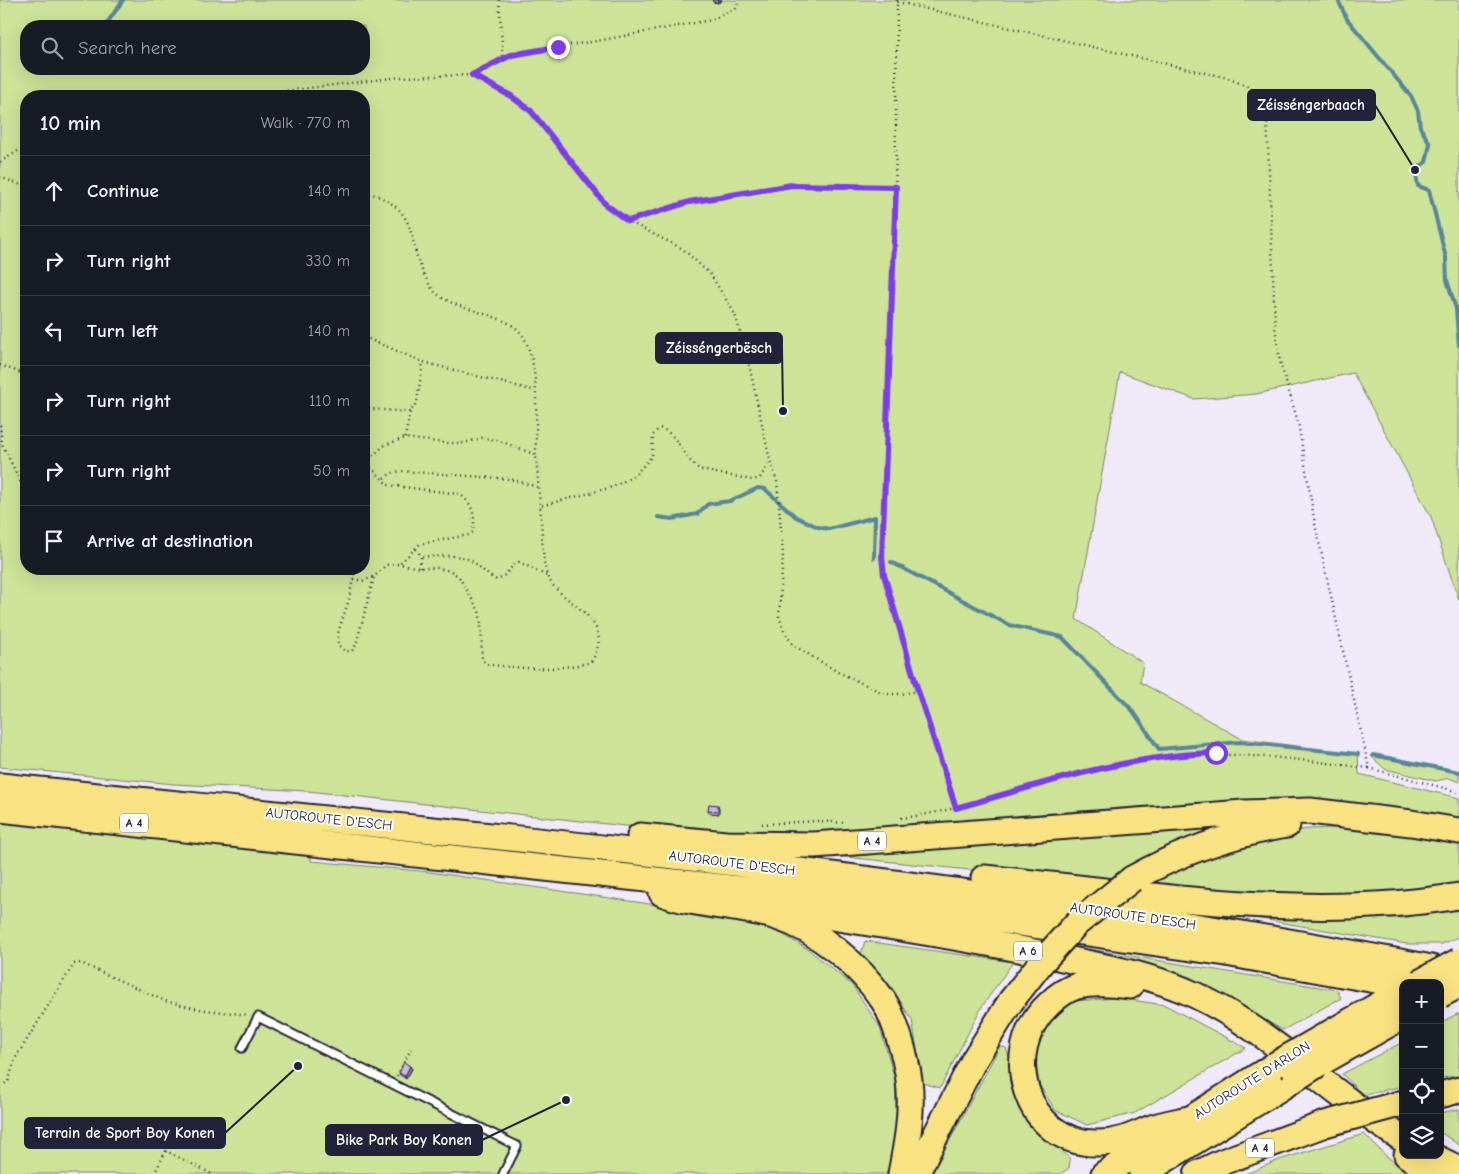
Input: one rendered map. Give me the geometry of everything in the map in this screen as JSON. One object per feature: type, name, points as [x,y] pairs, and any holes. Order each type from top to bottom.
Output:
[{"type":"highway","name":"AUTOROUTE D'ESCH","points":[[0,786],[386,825],[935,887],[1231,931],[1459,974]]},
{"type":"highway","name":"AUTOROUTE D'ESCH","points":[[0,809],[610,874],[924,910],[1226,953],[1399,997]]},
{"type":"highway","name":"A 4","points":[[386,825],[436,817],[726,844],[814,845],[1244,813],[1310,811],[1411,823],[1459,831]]},
{"type":"highway","name":"A 6","points":[[916,1174],[974,1060],[1011,1002],[1040,964],[1076,924],[1132,880],[1166,860],[1208,842],[1235,835],[1309,822],[1359,817]]},
{"type":"highway","points":[[1411,823],[1459,839]]},
{"type":"highway","name":"A 4","points":[[631,852],[707,849],[1210,902],[1293,908],[1380,906],[1416,903],[1459,896]]},
{"type":"highway","name":"A 6","points":[[610,874],[674,891],[1024,950],[1129,973],[1169,986],[1193,994],[1234,1016],[1399,1136]]},
{"type":"highway","points":[[610,874],[670,896],[778,917],[813,935],[856,968],[884,1001],[898,1039],[909,1080],[909,1128],[901,1174]]},
{"type":"highway","points":[[1426,979],[1459,961]]},
{"type":"highway","points":[[1189,1119],[1150,1129],[1126,1140],[1097,1143],[1081,1142],[1056,1130],[1036,1112],[1025,1089],[1021,1064],[1029,1029],[1042,1010],[1057,997],[1076,986],[1103,982],[1143,988],[1187,1004],[1228,1023],[1258,1043],[1399,1149]]},
{"type":"highway","points":[[1444,992],[1459,985]]},
{"type":"highway","points":[[1444,994],[1459,996]]},
{"type":"highway","name":"AUTOROUTE D'ARLON","points":[[1104,1174],[1275,1065],[1311,1056],[1399,998]]},
{"type":"highway","name":"AUTOROUTE D'ARLON","points":[[1142,1174],[1296,1078],[1311,1056]]},
{"type":"highway","points":[[1444,1094],[1459,1090]]},
{"type":"highway","name":"A 4","points":[[1197,1174],[1222,1162],[1324,1124],[1399,1104]]},
{"type":"highway","points":[[1413,1159],[1434,1174]]},
{"type":"highway","points":[[1438,1159],[1459,1169]]},
{"type":"lane","points":[[242,1048],[258,1017],[517,1146],[503,1174]]},
{"type":"path","points":[[499,0],[504,58]]},
{"type":"path","points":[[292,90],[400,77],[472,75],[504,58],[524,52],[711,20],[736,8],[739,0]]},
{"type":"path","points":[[956,808],[918,691],[884,575],[882,557],[896,187],[897,1],[1228,78],[1253,89],[1264,102],[1267,117],[1275,326],[1280,362],[1298,422],[1315,524],[1369,768]]},
{"type":"path","points":[[472,75],[511,96],[531,111],[606,205],[628,221],[683,249],[711,275],[735,314],[748,360],[770,461],[778,482],[783,555],[779,616],[784,631],[793,645],[838,672],[885,694],[918,691]]},
{"type":"path","points":[[0,162],[20,150]]},
{"type":"path","points":[[0,178],[20,185]]},
{"type":"path","points":[[628,221],[689,202],[792,185],[896,187]]},
{"type":"path","points":[[370,193],[385,199],[410,222],[422,272],[434,292],[452,305],[504,321],[522,333],[532,355],[538,487],[547,576]]},
{"type":"path","points":[[370,340],[423,362],[534,391]]},
{"type":"path","points":[[405,438],[410,412],[417,402],[423,362]]},
{"type":"path","points":[[0,365],[20,372]]},
{"type":"path","points":[[370,408],[410,412]]},
{"type":"path","points":[[0,425],[2,444],[20,481]]},
{"type":"path","points":[[540,506],[613,487],[635,475],[652,456],[653,434],[659,428],[668,431],[693,466],[701,470],[752,480],[760,478],[770,461]]},
{"type":"path","points":[[370,457],[385,445],[405,438],[463,442],[482,438],[497,440],[536,455]]},
{"type":"path","points":[[370,468],[393,487],[459,494],[468,500],[473,509],[473,532],[468,535],[420,544],[416,550],[399,564]]},
{"type":"path","points":[[384,478],[392,473],[401,471],[510,478],[538,487]]},
{"type":"path","points":[[416,550],[421,556],[420,568]]},
{"type":"path","points":[[353,579],[362,581],[374,577],[386,565],[399,564],[451,571],[459,577],[478,611],[481,623],[482,659],[486,664],[510,667],[559,668],[591,662],[596,653],[599,639],[596,627],[547,576],[519,562],[512,566],[504,577],[497,580],[488,576],[469,559],[456,556],[421,556]]},
{"type":"path","points":[[354,575],[338,633],[338,645],[345,652],[352,651],[356,645],[374,577]]},
{"type":"path","points":[[895,819],[956,808],[1094,769],[1186,754],[1271,756],[1369,768],[1459,792]]},
{"type":"path","points":[[761,824],[819,821],[854,822]]},
{"type":"path","points":[[0,1084],[8,1083],[15,1059],[74,964],[81,963],[165,1002],[198,1009],[258,1017]]},
{"type":"path","points":[[393,1084],[411,1049]]},
{"type":"path","points":[[154,1174],[166,1151],[212,1174]]},
{"type":"green space","points":[[0,0],[1459,0],[1459,600],[1431,517],[1353,373],[1256,394],[1194,399],[1120,372],[1076,619],[1143,663],[1140,682],[1242,739],[1358,754],[1359,774],[1459,798],[1459,824],[1214,808],[1216,830],[1157,850],[1104,884],[807,853],[731,831],[714,830],[698,834],[308,791],[174,784],[0,767]]},
{"type":"green space","points":[[1371,756],[1459,772],[1459,782],[1449,778],[1436,781],[1385,769]]},
{"type":"green space","points":[[0,822],[311,854],[311,861],[430,872],[650,904],[746,921],[782,934],[809,950],[852,985],[880,1027],[895,1080],[897,1128],[887,1174],[0,1174]]},
{"type":"green space","points":[[1359,827],[1411,832],[1459,844],[1459,888],[1353,901],[1143,887],[1157,877],[1255,837],[1308,829]]},
{"type":"green space","points":[[1459,907],[1459,937],[1442,944],[1407,944],[1214,911],[1278,916],[1402,918]]},
{"type":"green space","points":[[865,941],[1013,962],[981,1008],[940,1088],[923,1083],[912,1020],[890,986],[861,954]]},
{"type":"green space","points":[[1089,949],[1337,990],[1341,998],[1283,1030],[1188,978]]},
{"type":"green space","points":[[1117,998],[1165,1005],[1246,1048],[1135,1113],[1087,1125],[1055,1110],[1039,1084],[1035,1053],[1046,1025],[1074,1001]]},
{"type":"green space","points":[[1459,1014],[1459,1076],[1444,1078],[1444,1021]]},
{"type":"green space","points":[[1399,1044],[1399,1087],[1363,1095],[1342,1074]]},
{"type":"green space","points":[[1000,1046],[1006,1048],[1023,1098],[1046,1134],[1070,1159],[1069,1168],[1060,1174],[932,1174]]},
{"type":"green space","points":[[1459,1109],[1459,1145],[1444,1135],[1444,1112]]},
{"type":"green space","points":[[1364,1134],[1385,1155],[1409,1174],[1246,1174],[1279,1160]]},
{"type":"building","points":[[709,804],[718,805],[718,811],[708,810]]},
{"type":"building","points":[[404,1062],[410,1066],[405,1076],[399,1073]]},
{"type":"waterway","points":[[109,20],[123,0]]},
{"type":"waterway","points":[[1338,0],[1347,19],[1411,96],[1418,111],[1420,127],[1430,144],[1426,162],[1415,170],[1418,186],[1429,190],[1446,258],[1447,280],[1456,309],[1459,345]]},
{"type":"waterway","points":[[658,517],[672,519],[697,514],[708,504],[730,501],[758,488],[765,489],[796,517],[818,527],[829,529],[875,517],[874,558]]},
{"type":"waterway","points":[[891,562],[1009,625],[1062,637],[1133,711],[1159,749],[1240,742],[1358,754]]},
{"type":"waterway","points":[[1373,755],[1459,772]]},
{"type":"place","name":"Zéisséngerbaach","points":[[1415,170]]},
{"type":"place","name":"Zéisséngerbësch","points":[[783,411]]},
{"type":"place","name":"Terrain de Sport Boy Konen","points":[[298,1066]]},
{"type":"place","name":"Bike Park Boy Konen","points":[[566,1100]]},
{"type":"route","points":[[558,47],[511,55],[472,75],[511,96],[531,111],[606,205],[628,221],[689,202],[792,185],[896,187],[884,459],[882,557],[884,575],[918,691],[956,808],[1094,769],[1186,754],[1216,753]]}]
